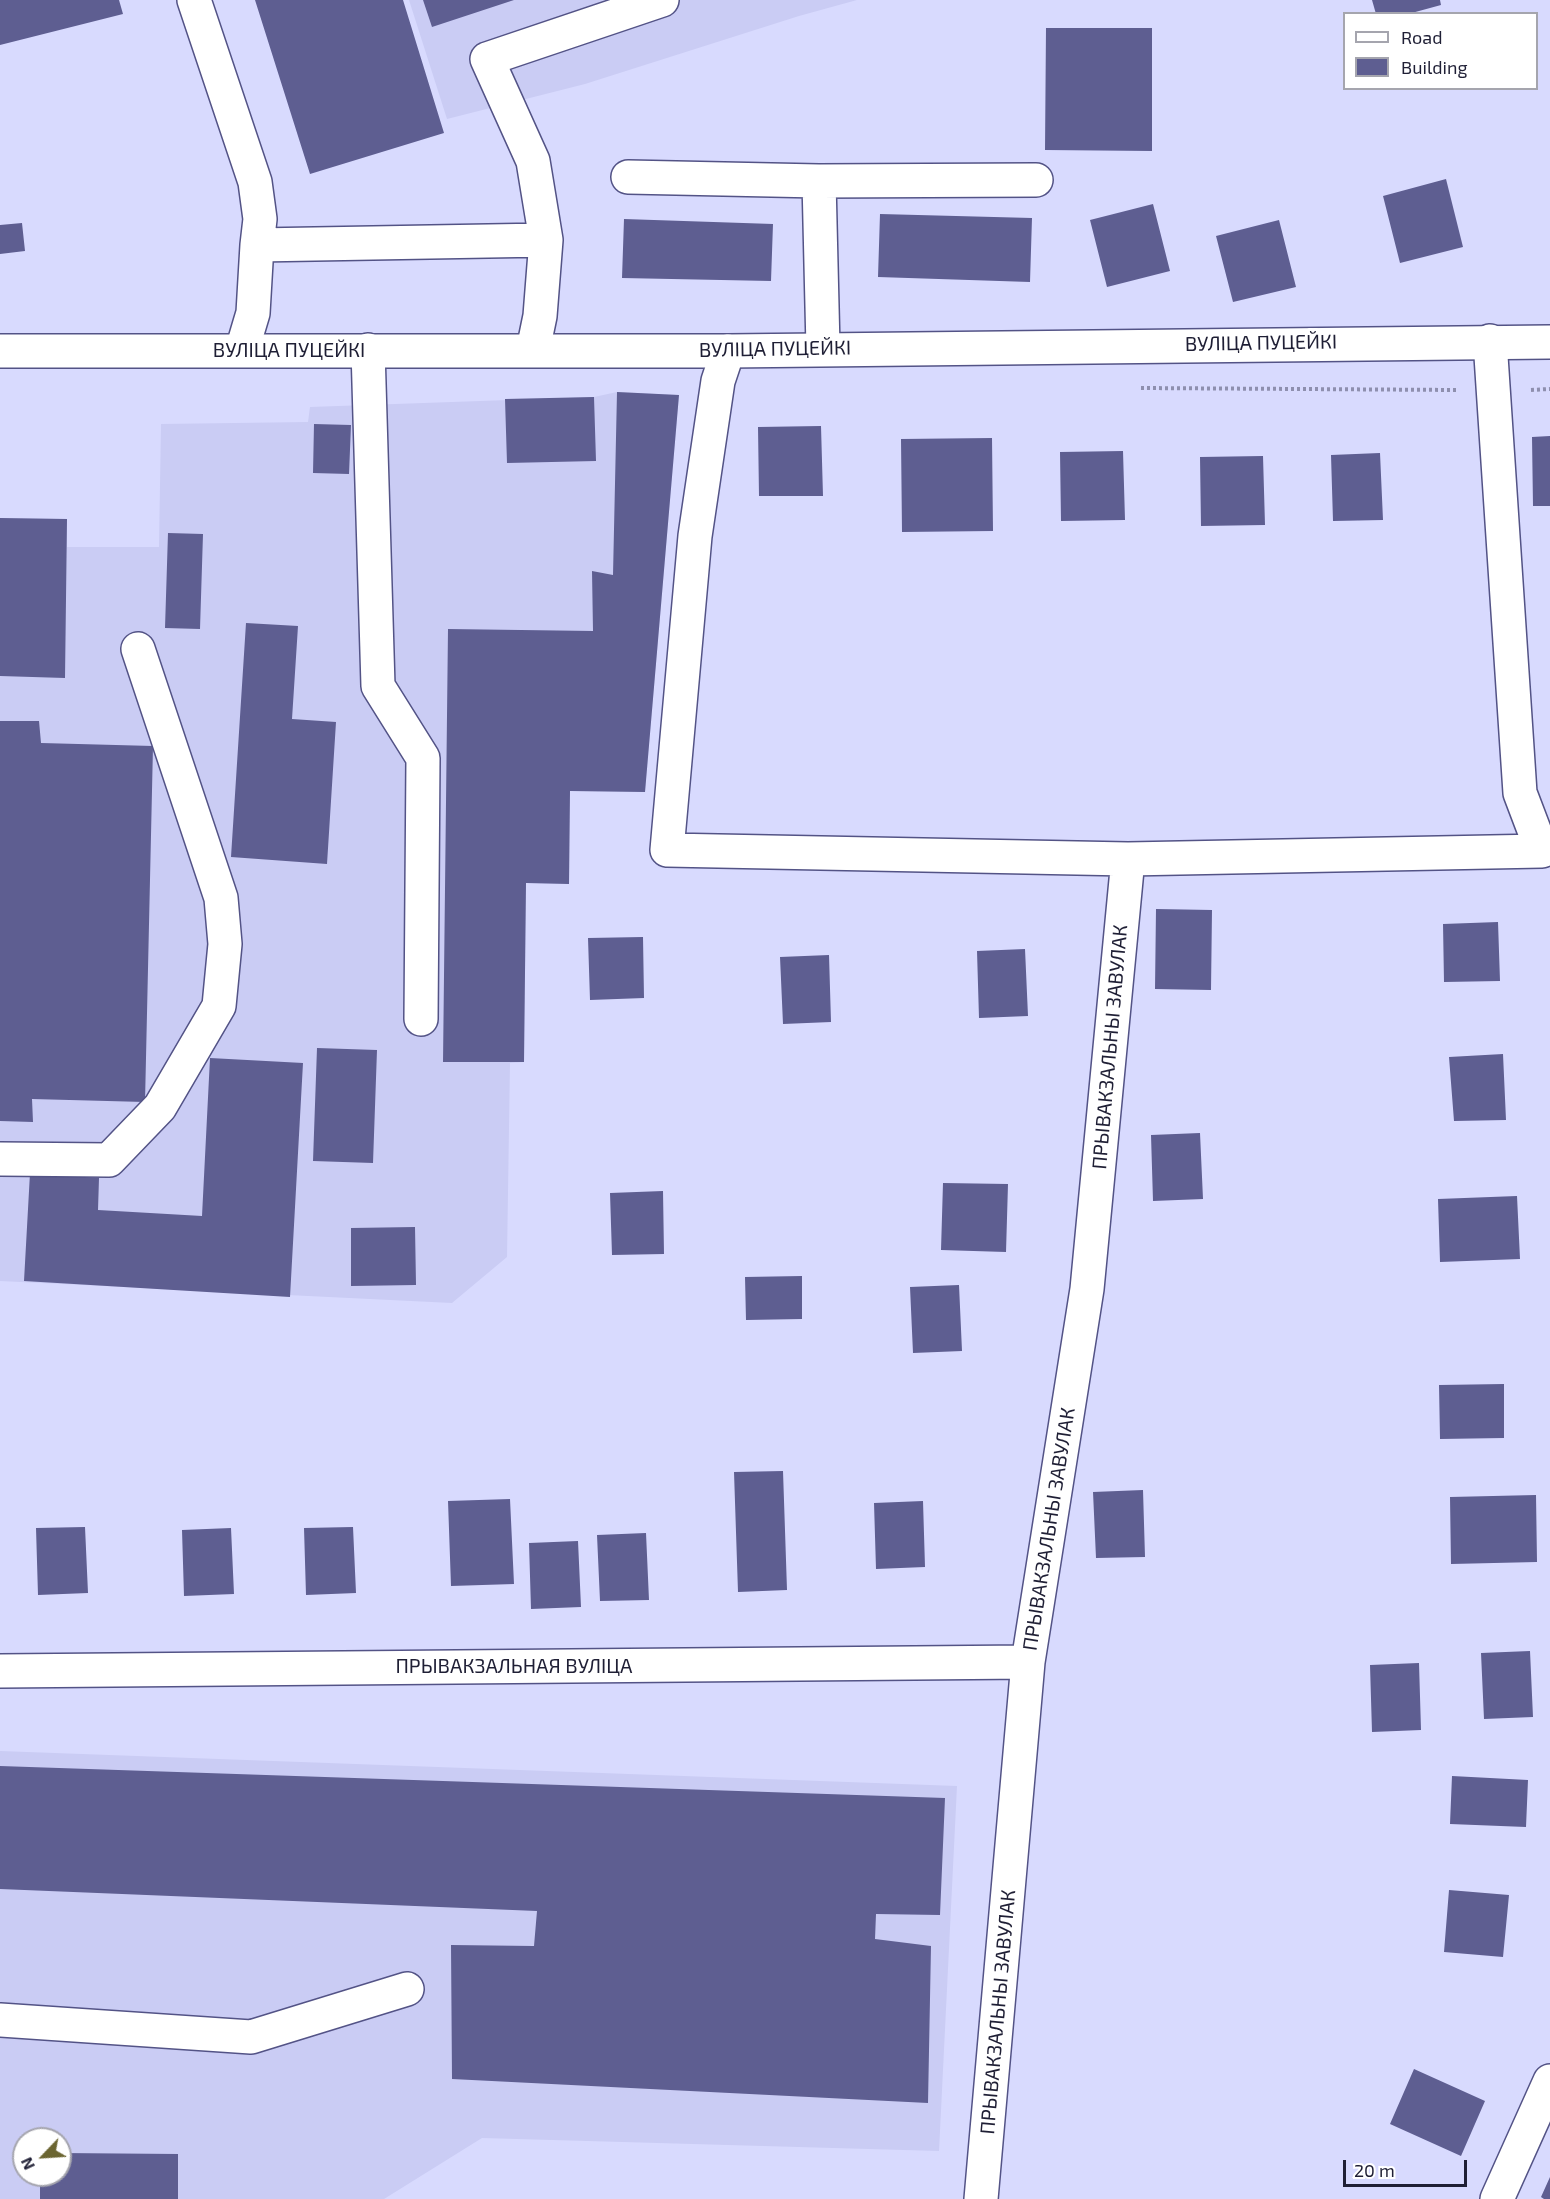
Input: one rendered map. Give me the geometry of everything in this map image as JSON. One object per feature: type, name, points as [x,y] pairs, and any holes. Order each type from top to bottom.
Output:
[{"type":"street","points":[[194,0],[255,182],[260,219],[253,313],[242,350]]},
{"type":"street","points":[[533,350],[540,316],[546,240],[533,161],[487,59],[662,0]]},
{"type":"street","points":[[628,177],[819,181],[1036,180]]},
{"type":"street","points":[[819,181],[823,348]]},
{"type":"street","points":[[257,245],[546,240]]},
{"type":"street","points":[[728,351],[718,381],[695,536],[667,850],[1128,860],[1547,858],[1520,793],[1490,341]]},
{"type":"street","name":"ВУЛІЦА ПУЦЕЙКІ","points":[[0,351],[728,351],[823,348],[1550,342]]},
{"type":"street","points":[[368,350],[378,686],[423,758],[421,1019]]},
{"type":"street","points":[[0,1159],[109,1160],[160,1107],[219,1005],[225,944],[221,898],[138,649]]},
{"type":"street","name":"ПРЫВАКЗАЛЬНЫ ЗАВУЛАК","points":[[981,2199],[1028,1662],[1087,1289],[1128,860]]},
{"type":"street","name":"ПРЫВАКЗАЛЬНАЯ ВУЛІЦА","points":[[0,1671],[1028,1662]]},
{"type":"street","points":[[0,2020],[251,2037],[407,1989]]},
{"type":"street","points":[[1497,2199],[1550,2081]]},
{"type":"shaded area","points":[[409,0],[857,0],[799,16],[585,84],[447,119]]},
{"type":"shaded area","points":[[617,392],[679,395],[645,792],[570,791],[569,884],[526,883],[524,1062],[510,1063],[507,1257],[452,1303],[0,1281],[0,518],[67,519],[67,547],[159,547],[161,424],[308,422],[310,407],[594,397]]},
{"type":"shaded area","points":[[0,1751],[957,1786],[939,2151],[482,2138],[384,2199],[0,2199]]},
{"type":"building","points":[[0,0],[119,0],[123,14],[0,45]]},
{"type":"building","points":[[255,0],[403,0],[444,133],[310,174]]},
{"type":"building","points":[[423,0],[514,0],[432,27]]},
{"type":"building","points":[[1372,0],[1440,0],[1441,5],[1415,12],[1375,12]]},
{"type":"building","points":[[1046,28],[1152,28],[1152,151],[1045,150]]},
{"type":"building","points":[[1446,179],[1463,247],[1400,263],[1383,196]]},
{"type":"building","points":[[1153,204],[1170,271],[1107,287],[1090,220]]},
{"type":"building","points":[[880,214],[1032,218],[1030,282],[878,277]]},
{"type":"building","points":[[624,219],[773,224],[771,281],[622,278]]},
{"type":"building","points":[[1279,220],[1296,287],[1233,302],[1216,236]]},
{"type":"building","points":[[22,223],[25,251],[0,254],[0,225]]},
{"type":"building","points":[[617,392],[679,395],[645,792],[570,791],[569,884],[526,883],[524,1062],[443,1062],[448,629],[593,631],[592,571],[613,575]]},
{"type":"building","points":[[594,397],[596,461],[507,463],[505,399]]},
{"type":"building","points":[[314,424],[351,425],[349,474],[313,473]]},
{"type":"building","points":[[821,426],[823,496],[759,496],[758,427]]},
{"type":"building","points":[[1550,436],[1550,506],[1533,506],[1532,437]]},
{"type":"building","points":[[992,438],[993,531],[902,532],[901,439]]},
{"type":"building","points":[[1123,451],[1125,520],[1061,521],[1060,452]]},
{"type":"building","points":[[1380,453],[1383,520],[1333,521],[1331,455]]},
{"type":"building","points":[[1263,456],[1265,525],[1201,526],[1200,457]]},
{"type":"building","points":[[0,518],[67,519],[65,678],[0,676]]},
{"type":"building","points":[[168,533],[203,534],[200,629],[165,628]]},
{"type":"building","points":[[246,623],[298,626],[292,719],[336,722],[327,864],[231,857]]},
{"type":"building","points":[[0,721],[39,721],[41,743],[153,746],[145,1102],[32,1099],[33,1122],[0,1121]]},
{"type":"building","points":[[1156,909],[1212,910],[1211,990],[1155,989]]},
{"type":"building","points":[[1498,922],[1500,981],[1444,982],[1443,924]]},
{"type":"building","points":[[643,937],[644,998],[590,1000],[588,938]]},
{"type":"building","points":[[1025,949],[1028,1016],[979,1018],[977,951]]},
{"type":"building","points":[[829,955],[831,1022],[783,1024],[780,957]]},
{"type":"building","points":[[317,1048],[377,1050],[373,1163],[313,1161]]},
{"type":"building","points":[[1503,1054],[1506,1120],[1454,1121],[1449,1057]]},
{"type":"building","points":[[210,1058],[303,1063],[290,1297],[24,1281],[30,1173],[99,1178],[98,1210],[202,1216]]},
{"type":"building","points":[[1200,1133],[1203,1199],[1153,1201],[1151,1135]]},
{"type":"building","points":[[943,1183],[1008,1184],[1006,1252],[941,1250]]},
{"type":"building","points":[[663,1191],[664,1254],[612,1255],[610,1193]]},
{"type":"building","points":[[1517,1196],[1520,1259],[1440,1262],[1438,1199]]},
{"type":"building","points":[[415,1227],[416,1285],[351,1286],[351,1228]]},
{"type":"building","points":[[802,1276],[802,1319],[746,1320],[745,1277]]},
{"type":"building","points":[[959,1285],[962,1351],[913,1353],[910,1287]]},
{"type":"building","points":[[1504,1384],[1504,1438],[1440,1439],[1439,1385]]},
{"type":"building","points":[[783,1471],[787,1590],[738,1592],[734,1472]]},
{"type":"building","points":[[1143,1490],[1145,1557],[1096,1558],[1093,1492]]},
{"type":"building","points":[[1536,1495],[1537,1562],[1451,1564],[1450,1497]]},
{"type":"building","points":[[510,1499],[514,1584],[451,1586],[448,1501]]},
{"type":"building","points":[[923,1501],[925,1567],[876,1569],[874,1503]]},
{"type":"building","points":[[85,1527],[88,1593],[38,1595],[36,1528]]},
{"type":"building","points":[[353,1527],[356,1593],[306,1595],[304,1528]]},
{"type":"building","points":[[231,1528],[234,1594],[184,1596],[182,1530]]},
{"type":"building","points":[[646,1533],[649,1600],[600,1601],[597,1535]]},
{"type":"building","points":[[578,1541],[581,1607],[531,1609],[529,1543]]},
{"type":"building","points":[[1530,1651],[1533,1717],[1484,1719],[1481,1653]]},
{"type":"building","points":[[1419,1663],[1421,1730],[1372,1732],[1370,1665]]},
{"type":"building","points":[[0,1766],[945,1798],[940,1915],[876,1914],[875,1939],[931,1946],[928,2103],[452,2079],[451,1945],[534,1946],[537,1911],[0,1889]]},
{"type":"building","points":[[1452,1776],[1528,1780],[1526,1827],[1450,1824]]},
{"type":"building","points":[[1449,1890],[1509,1895],[1503,1957],[1444,1952]]},
{"type":"building","points":[[1414,2069],[1485,2101],[1461,2156],[1390,2124]]},
{"type":"building","points":[[72,2153],[178,2154],[178,2199],[40,2199],[40,2187],[72,2187]]},
{"type":"building","points":[[1550,2177],[1550,2199],[1544,2199],[1541,2197]]}]
